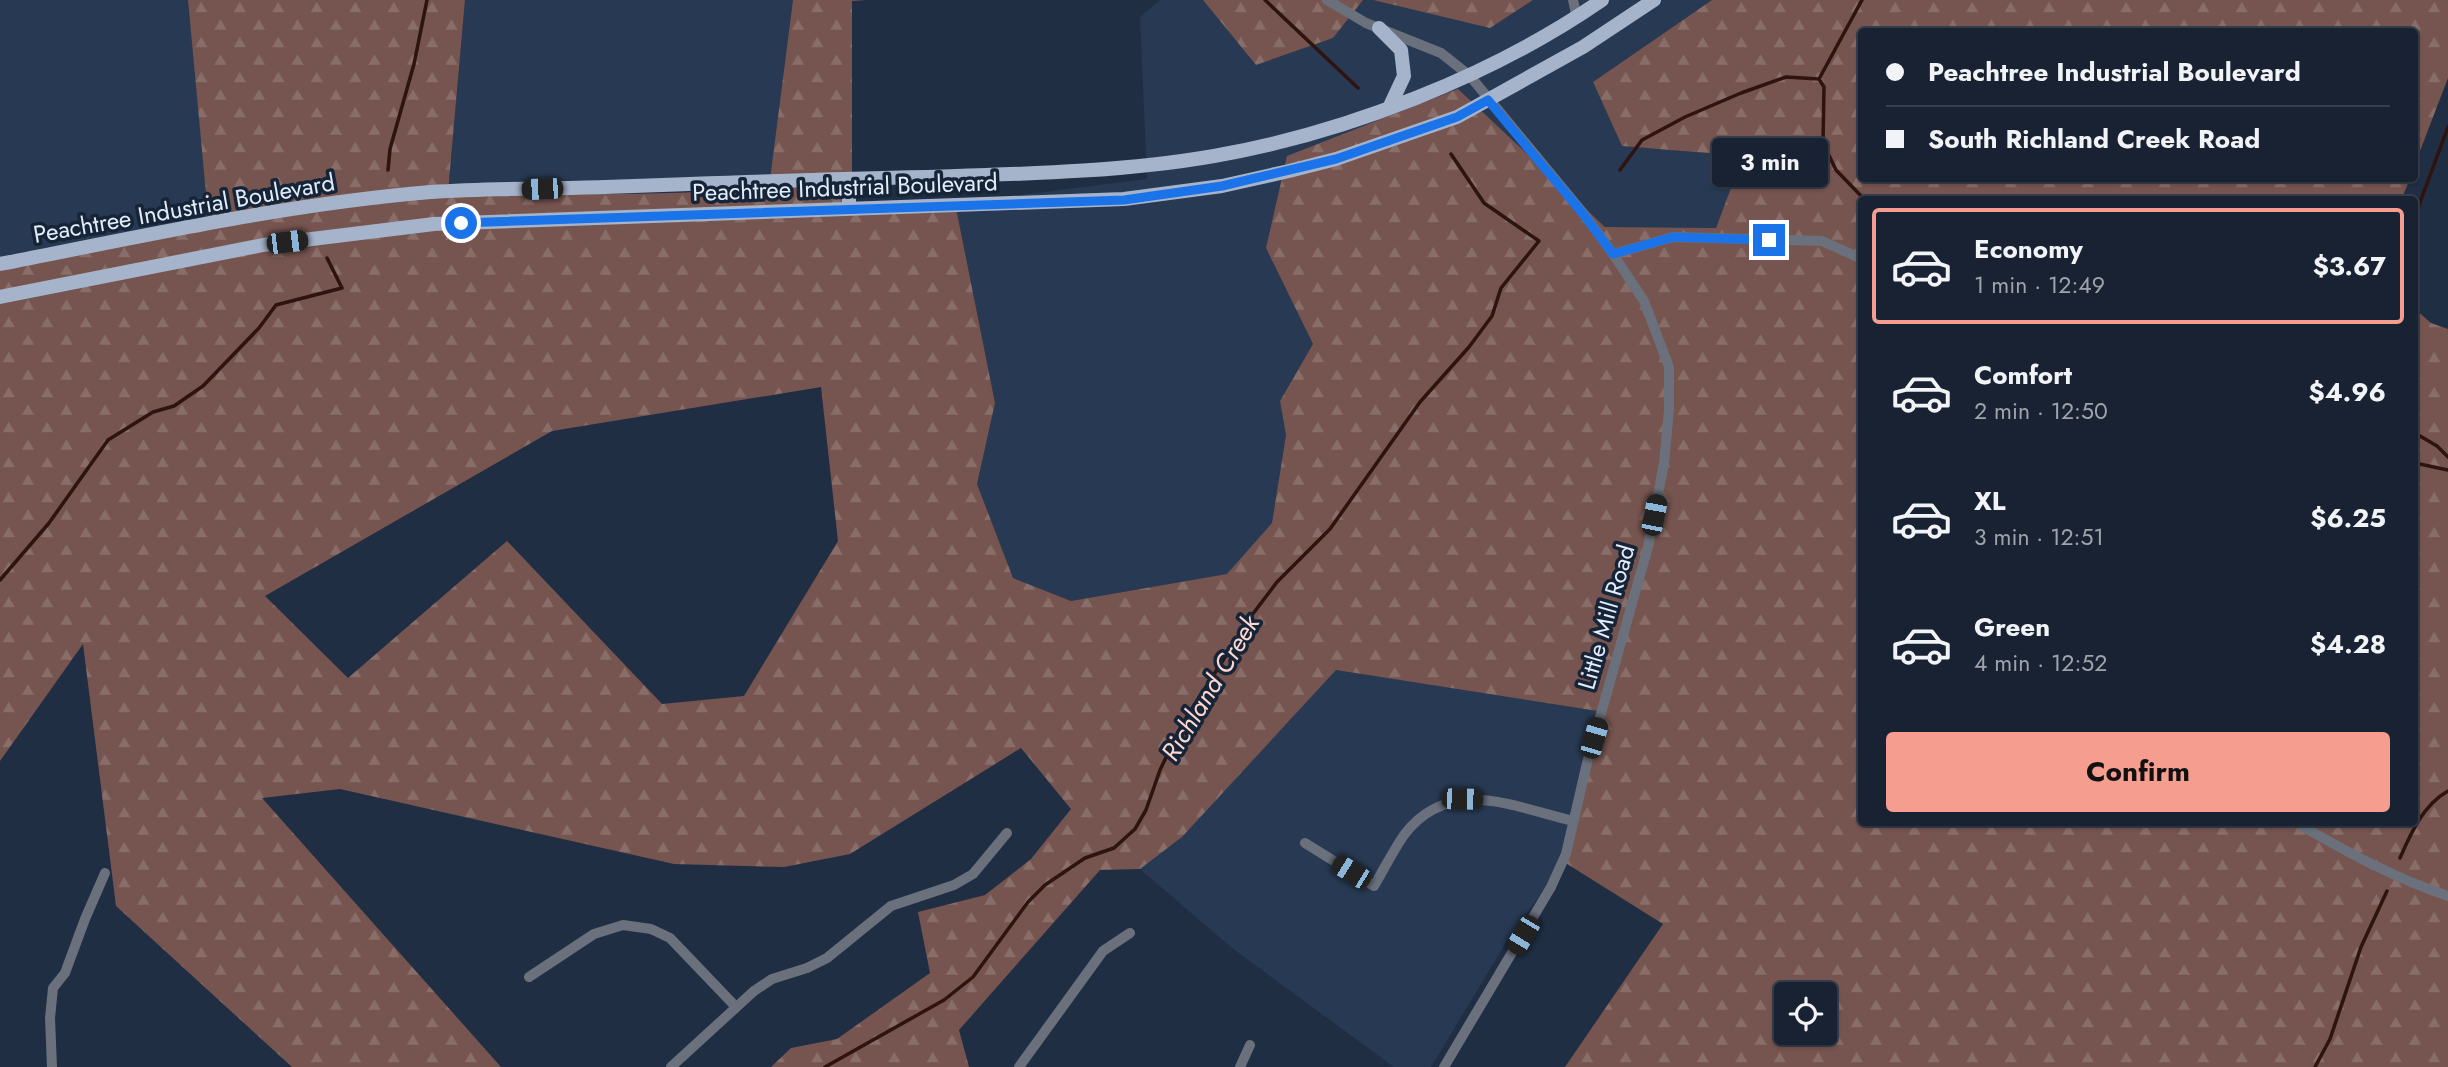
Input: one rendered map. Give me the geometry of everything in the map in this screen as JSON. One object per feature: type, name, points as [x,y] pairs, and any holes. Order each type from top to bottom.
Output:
[{"type":"main road","name":"Peachtree Industrial Boulevard","points":[[0,264],[258,213],[432,192],[998,175],[1119,167],[1214,156],[1326,128],[1469,76],[1577,18],[1602,0]]},
{"type":"main road","name":"Peachtree Industrial Boulevard","points":[[0,297],[263,245],[434,224],[1124,200],[1222,186],[1336,159],[1457,117],[1583,47],[1654,0]]},
{"type":"main road","points":[[1379,28],[1401,50],[1404,76],[1390,106]]},
{"type":"main road","points":[[849,179],[849,209]]},
{"type":"street","name":"Little Mill Road","points":[[1327,0],[1379,28],[1441,53],[1469,76],[1613,254],[1644,301],[1669,367],[1669,410],[1664,463],[1648,547],[1616,657],[1566,853],[1552,887],[1444,1067]]},
{"type":"street","points":[[1573,0],[1577,18]]},
{"type":"street","points":[[1613,254],[1673,237],[1822,241],[1858,257]]},
{"type":"street","points":[[1305,844],[1374,886],[1405,834],[1432,809],[1448,802],[1482,799],[1573,821]]},
{"type":"street","points":[[2302,826],[2365,862],[2418,886],[2448,896]]},
{"type":"street","points":[[671,1067],[754,991],[772,979],[807,968],[827,958],[891,906],[954,885],[973,874],[1007,833]]},
{"type":"street","points":[[52,1067],[50,1018],[53,988],[65,973],[105,873]]},
{"type":"street","points":[[529,977],[594,934],[623,925],[651,929],[670,938],[736,1007]]},
{"type":"street","points":[[1019,1067],[1103,951],[1130,933]]},
{"type":"street","points":[[1240,1067],[1250,1045]]},
{"type":"shaded area","points":[[0,0],[188,0],[210,226],[0,265]]},
{"type":"shaded area","points":[[465,0],[793,0],[769,187],[577,194],[448,192]]},
{"type":"shaded area","points":[[1160,0],[1203,0],[1256,65],[1333,38],[1363,0],[1490,27],[1533,0],[1712,0],[1593,82],[1622,146],[1744,156],[1716,228],[1605,227],[1458,89],[1266,248],[1313,344],[1280,401],[1286,435],[1272,523],[1228,574],[1071,601],[1013,578],[977,484],[995,403],[955,203],[1147,179],[1140,17]]},
{"type":"shaded area","points":[[1336,670],[1604,712],[1564,862],[1508,939],[1431,1067],[1394,1067],[1232,948],[1140,869],[1182,836]]},
{"type":"green space","points":[[188,0],[465,0],[448,192],[608,194],[769,187],[793,0],[866,0],[852,1],[852,212],[955,203],[995,403],[977,484],[1013,578],[1071,601],[1227,574],[1272,523],[1286,435],[1280,401],[1313,344],[1266,248],[1287,156],[1458,89],[1605,227],[1716,228],[1743,156],[1622,146],[1593,82],[1712,0],[2448,0],[2448,78],[2418,156],[2418,28],[1858,28],[1858,182],[2409,182],[2403,196],[1858,196],[1858,826],[2418,826],[2418,312],[2431,323],[2448,329],[2448,1067],[1565,1067],[1663,924],[1564,862],[1604,712],[1336,670],[1182,837],[1140,869],[1100,870],[959,1030],[969,1067],[771,1067],[791,1048],[837,1039],[930,973],[918,912],[985,895],[1031,859],[1071,809],[1021,748],[850,854],[784,867],[674,864],[340,789],[262,798],[501,1067],[292,1067],[116,906],[83,644],[0,761],[0,265],[209,226]],"holes":[[[821,387],[838,541],[744,696],[662,704],[507,541],[348,678],[265,596],[552,431]]]},
{"type":"green space","points":[[1203,0],[1363,0],[1333,38],[1256,65]]},
{"type":"green space","points":[[1373,0],[1533,0],[1490,28]]},
{"type":"waterway","points":[[388,170],[390,149],[414,64],[427,0]]},
{"type":"waterway","points":[[1265,0],[1358,88]]},
{"type":"waterway","points":[[1819,79],[1862,0]]},
{"type":"waterway","name":"Richland Creek","points":[[1620,170],[1642,140],[1685,117],[1786,77],[1819,79]]},
{"type":"waterway","name":"Richland Creek","points":[[1819,79],[1824,87],[1823,143],[1836,170],[1861,196]]},
{"type":"waterway","points":[[2418,208],[2448,127]]},
{"type":"waterway","name":"Richland Creek","points":[[825,1067],[944,1000],[973,977],[1028,902],[1045,885],[1085,858],[1114,848],[1135,829],[1146,810],[1160,770],[1181,726],[1252,615],[1277,582],[1330,529],[1420,402],[1469,347],[1492,316],[1501,288],[1539,241],[1484,203],[1451,154]]},
{"type":"waterway","points":[[0,580],[49,523],[108,440],[153,412],[174,406],[203,386],[259,328],[276,305],[342,288],[327,258]]},
{"type":"waterway","points":[[2418,435],[2437,446],[2448,457]]},
{"type":"waterway","name":"Richland Creek","points":[[2418,464],[2448,470]]},
{"type":"waterway","points":[[2418,822],[2432,804],[2448,791]]},
{"type":"waterway","points":[[2400,858],[2416,826]]},
{"type":"waterway","points":[[2315,1067],[2330,1039],[2361,947],[2387,891]]},
{"type":"route","points":[[461,223],[1124,200],[1222,186],[1336,159],[1457,117],[1488,100],[1613,254],[1673,237],[1769,240]]}]
